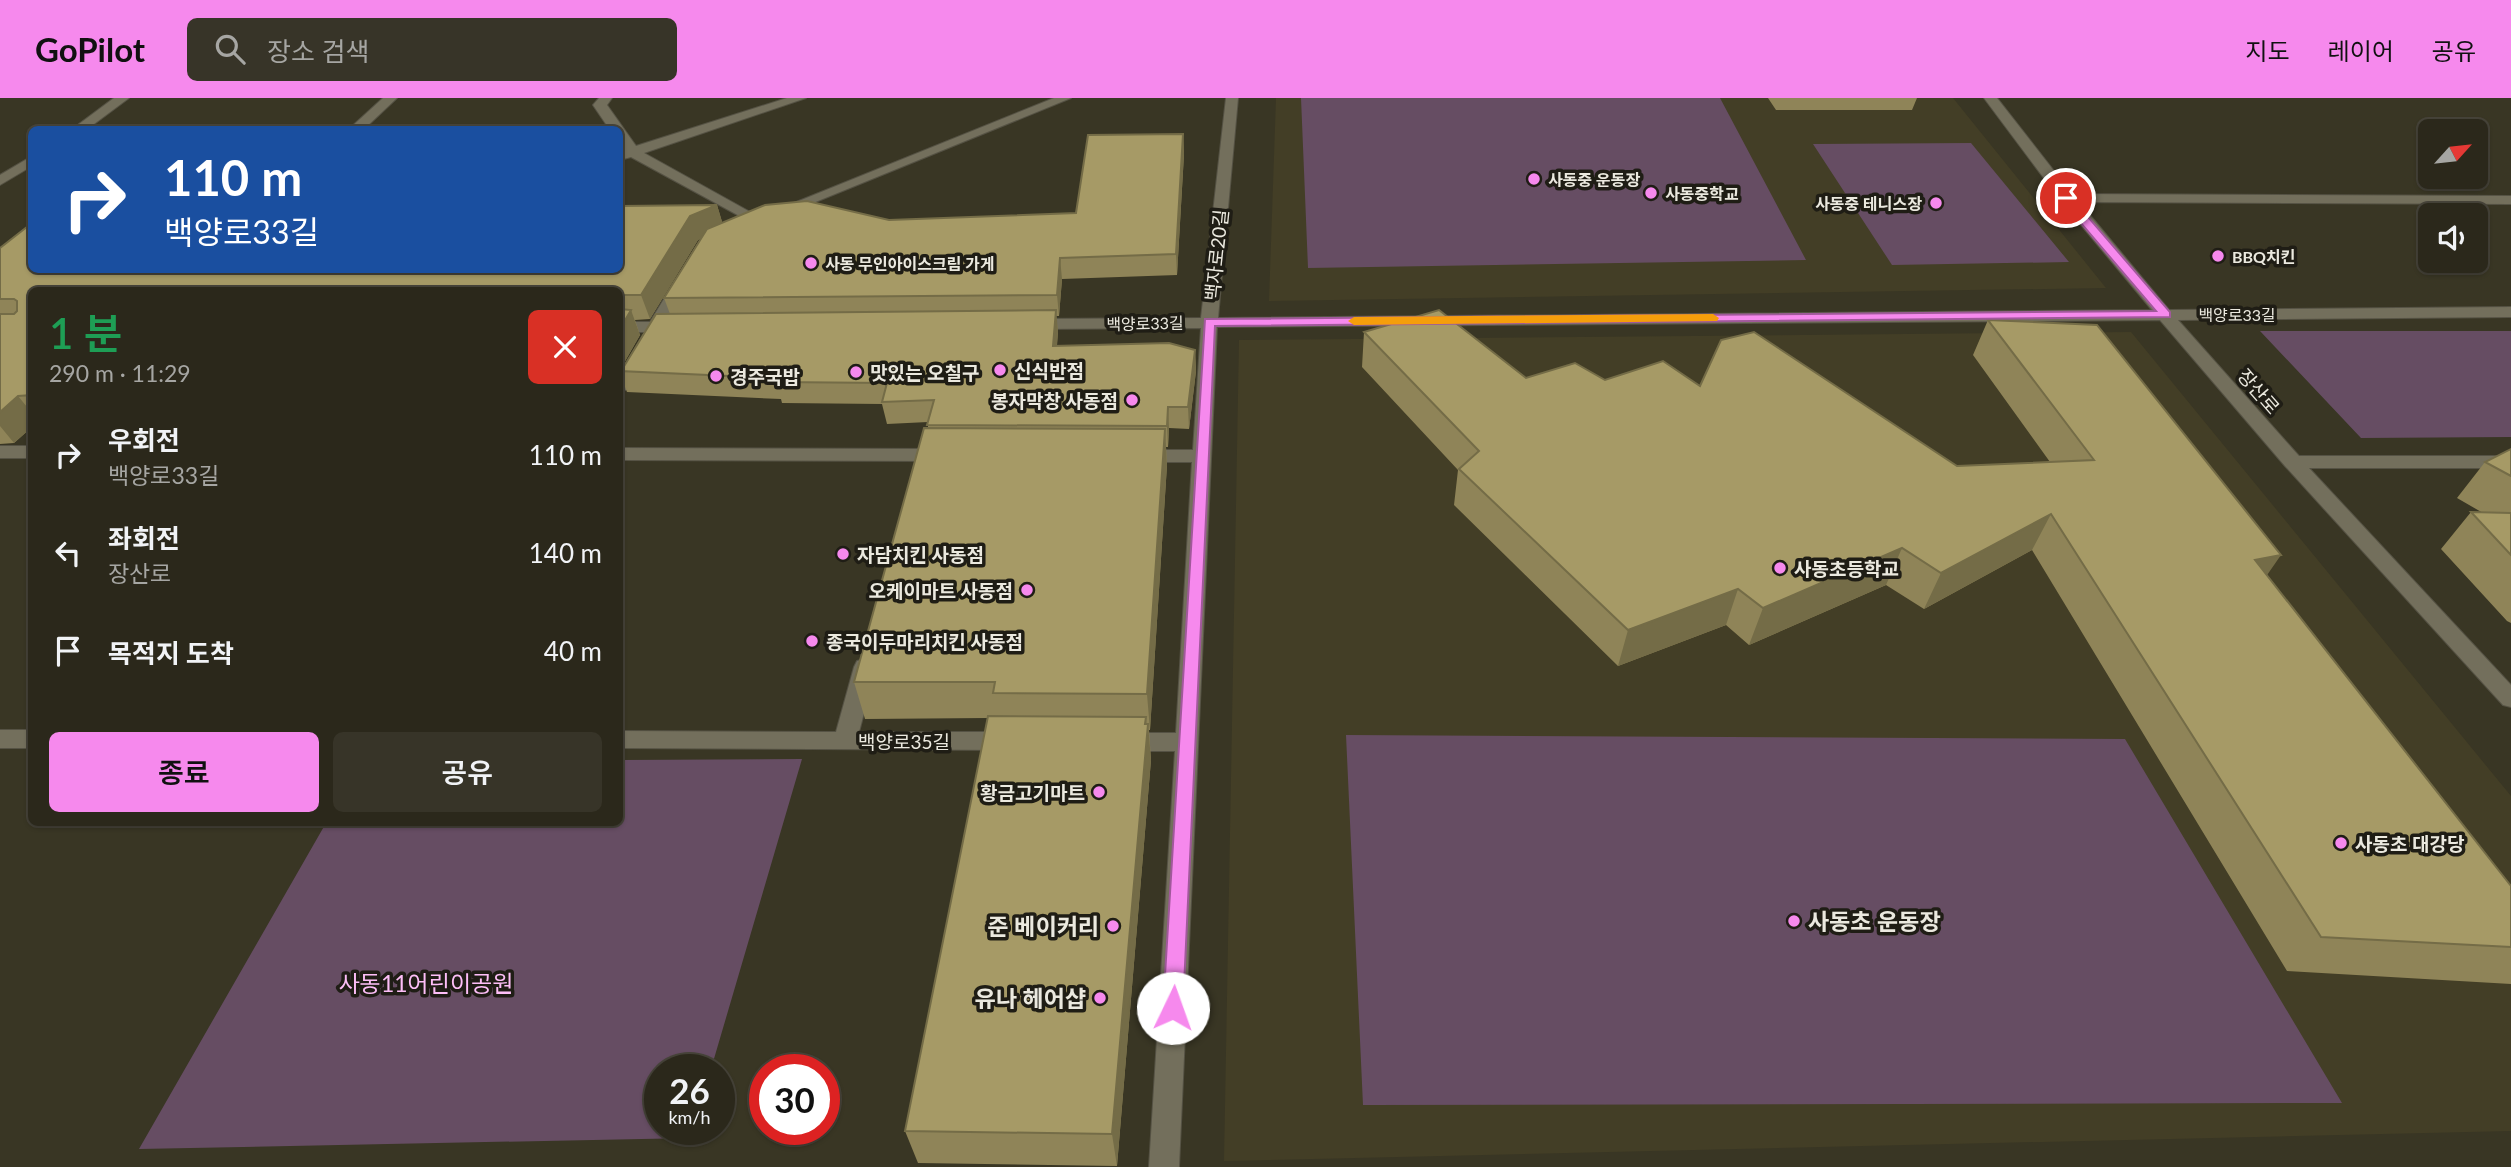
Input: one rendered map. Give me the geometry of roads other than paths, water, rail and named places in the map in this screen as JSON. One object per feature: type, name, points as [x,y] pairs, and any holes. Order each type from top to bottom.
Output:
[{"type":"street","points":[[82,126],[123,98]]},
{"type":"street","points":[[359,126],[391,98]]},
{"type":"street","points":[[606,98],[600,104],[615,126]]},
{"type":"street","points":[[626,154],[800,98]]},
{"type":"street","points":[[736,230],[1065,98]]},
{"type":"street","name":"백자로20길","points":[[1164,1167],[1209,322],[1232,98]]},
{"type":"street","name":"장산로","points":[[1990,98],[2066,198],[2292,462],[2511,699]]},
{"type":"street","points":[[626,154],[756,221]]},
{"type":"street","points":[[0,181],[28,163]]},
{"type":"street","points":[[2066,198],[2511,200]]},
{"type":"street","points":[[623,383],[691,268]]},
{"type":"street","name":"백양로33길","points":[[1016,324],[2511,312]]},
{"type":"street","points":[[623,327],[697,327]]},
{"type":"street","points":[[0,452],[28,452]]},
{"type":"street","points":[[623,454],[961,455]]},
{"type":"street","points":[[914,481],[921,455]]},
{"type":"street","points":[[1122,456],[1203,456]]},
{"type":"street","points":[[2292,462],[2511,462]]},
{"type":"street","points":[[845,741],[869,651]]},
{"type":"street","points":[[0,739],[28,739]]},
{"type":"street","name":"백양로35길","points":[[623,740],[1037,742]]},
{"type":"street","points":[[1105,742],[1188,742]]},
{"type":"place","name":"사동중 운동장","points":[[1534,179]]},
{"type":"place","name":"사동중학교","points":[[1651,193]]},
{"type":"place","name":"사동중 테니스장","points":[[1936,203]]},
{"type":"place","name":"BBQ치킨","points":[[2218,256]]},
{"type":"place","name":"사동 무인아이스크림 가게","points":[[811,263]]},
{"type":"place","name":"신식반점","points":[[1000,370]]},
{"type":"place","name":"맛있는 오칠구","points":[[856,372]]},
{"type":"place","name":"경주국밥","points":[[716,376]]},
{"type":"place","name":"봉자막창 사동점","points":[[1132,400]]},
{"type":"place","name":"자담치킨 사동점","points":[[843,554]]},
{"type":"place","name":"사동초등학교","points":[[1780,568]]},
{"type":"place","name":"오케이마트 사동점","points":[[1027,590]]},
{"type":"place","name":"종국이두마리치킨 사동점","points":[[812,641]]},
{"type":"place","name":"황금고기마트","points":[[1099,792]]},
{"type":"place","name":"사동초 대강당","points":[[2341,843]]},
{"type":"place","name":"사동초 운동장","points":[[1794,921]]},
{"type":"place","name":"준 베이커리","points":[[1113,926]]},
{"type":"place","name":"유나 헤어샵","points":[[1100,998]]},
{"type":"park label","name":"사동11어린이공원","points":[[426,983]]}]
